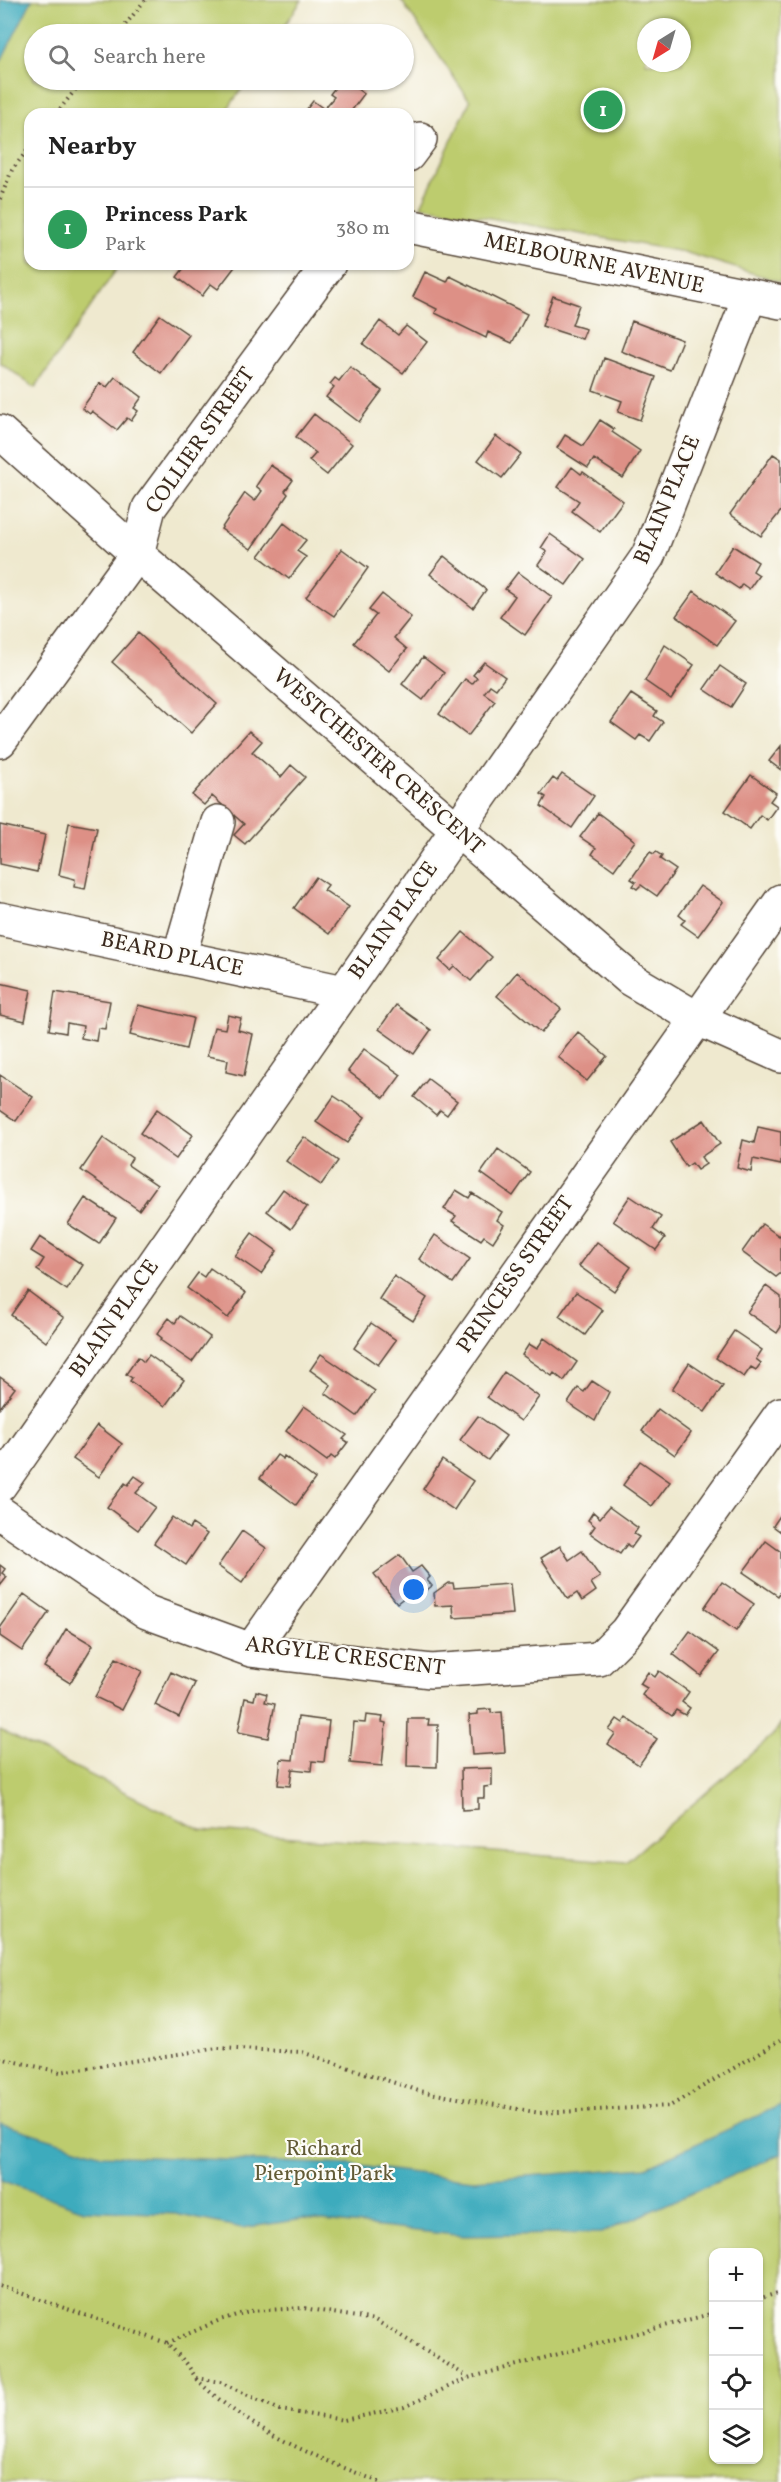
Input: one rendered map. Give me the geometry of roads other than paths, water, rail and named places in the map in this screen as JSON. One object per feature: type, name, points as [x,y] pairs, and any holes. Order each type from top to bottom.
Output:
[{"type":"street","name":"MELBOURNE AVENUE","points":[[414,227],[781,302]]},
{"type":"street","name":"COLLIER STREET","points":[[0,741],[137,554],[149,508],[325,270]]},
{"type":"street","name":"BLAIN PLACE","points":[[0,1485],[648,556],[750,296]]},
{"type":"street","name":"WESTCHESTER CRESCENT","points":[[0,432],[137,554],[630,978],[698,1019],[781,1056]]},
{"type":"street","points":[[179,957],[218,822]]},
{"type":"street","name":"PRINCESS STREET","points":[[251,1650],[781,901]]},
{"type":"street","name":"BEARD PLACE","points":[[0,919],[344,992]]},
{"type":"street","name":"ARGYLE CRESCENT","points":[[0,1514],[147,1612],[251,1650],[431,1671],[599,1659],[626,1632],[781,1414]]},
{"type":"water","points":[[0,0],[32,0],[0,63]]},
{"type":"water","points":[[781,2105],[781,2154],[601,2233],[465,2236],[304,2219],[242,2228],[175,2214],[84,2210],[0,2180],[0,2123],[102,2155],[351,2165],[473,2180],[646,2167]]},
{"type":"place","name":"Princess Park","points":[[603,110]]},
{"type":"park label","name":"Richard Pierpoint Park","points":[[324,2162]]}]
